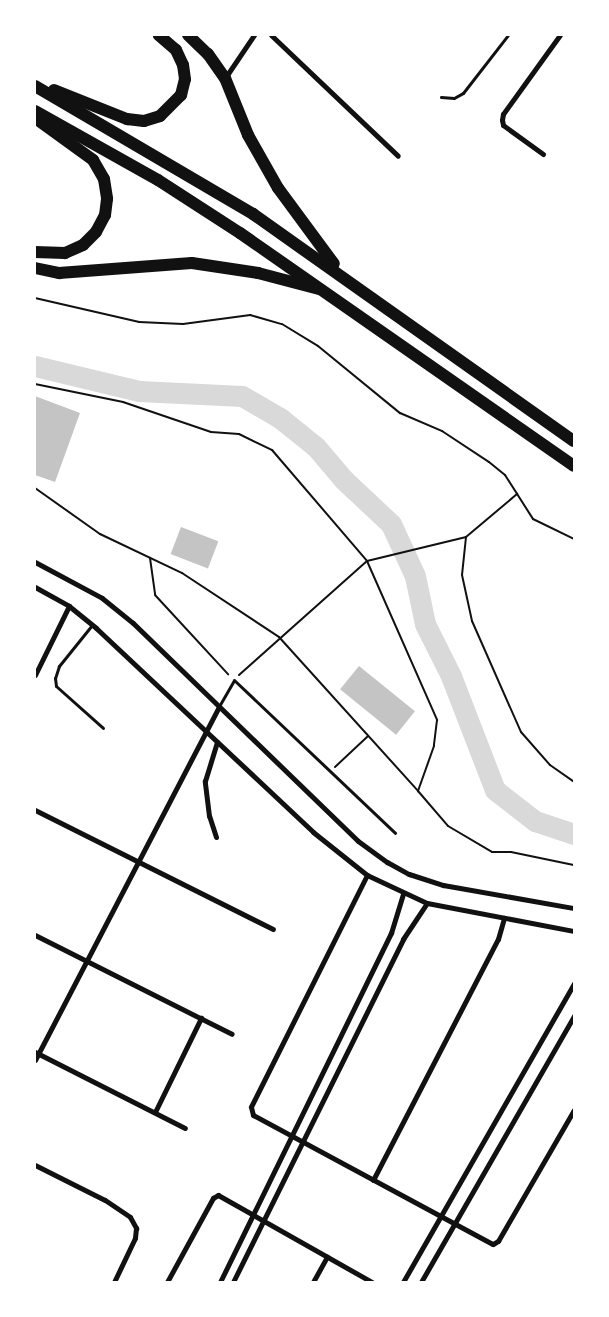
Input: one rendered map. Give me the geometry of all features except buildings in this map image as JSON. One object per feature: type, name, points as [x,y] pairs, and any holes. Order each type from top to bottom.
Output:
[{"type":"highway","points":[[35,85],[127,119],[144,120],[160,116],[172,107],[181,95],[185,80],[183,65],[176,50],[159,35]]},
{"type":"highway","points":[[188,35],[208,54],[225,78],[248,135],[278,188],[345,277]]},
{"type":"highway","points":[[35,85],[169,162],[345,277],[574,441]]},
{"type":"highway","points":[[35,111],[158,180],[328,292],[574,466]]},
{"type":"highway","points":[[35,118],[93,160],[104,179],[107,199],[104,215],[96,232],[82,245],[65,253],[35,252]]},
{"type":"highway","points":[[35,268],[59,273],[192,263],[258,273],[328,292]]},
{"type":"street","points":[[225,78],[254,35]]},
{"type":"street","points":[[271,35],[398,156]]},
{"type":"street","points":[[543,154],[503,125],[502,120],[503,114],[560,35]]},
{"type":"street","points":[[35,562],[102,598],[133,623],[218,708],[358,841],[387,862],[409,874],[444,885],[574,908]]},
{"type":"street","points":[[35,586],[69,606],[92,625],[313,832],[367,875],[403,894],[427,903],[574,930]]},
{"type":"street","points":[[35,675],[69,606]]},
{"type":"street","points":[[35,1060],[218,708]]},
{"type":"street","points":[[216,837],[209,816],[205,781],[217,742]]},
{"type":"street","points":[[35,810],[273,929]]},
{"type":"street","points":[[367,875],[251,1108],[258,1119],[292,1134],[453,1225],[493,1244],[498,1241],[574,1110]]},
{"type":"street","points":[[220,1282],[391,933],[403,894]]},
{"type":"street","points":[[233,1282],[403,938],[427,903]]},
{"type":"street","points":[[373,1180],[498,939],[504,918]]},
{"type":"street","points":[[35,935],[232,1034]]},
{"type":"street","points":[[403,1282],[574,984]]},
{"type":"street","points":[[421,1282],[574,1016]]},
{"type":"street","points":[[155,1112],[201,1018]]},
{"type":"street","points":[[37,1053],[185,1128]]},
{"type":"street","points":[[35,1165],[105,1200],[130,1217],[136,1228],[135,1238],[114,1282]]},
{"type":"street","points":[[167,1282],[213,1198],[218,1196],[372,1282]]},
{"type":"street","points":[[313,1282],[327,1257]]},
{"type":"lane","points":[[441,97],[454,98],[463,93],[508,35]]},
{"type":"lane","points":[[92,625],[59,666],[55,678],[56,686],[103,728]]},
{"type":"lane","points":[[218,708],[234,680],[395,833]]},
{"type":"path","points":[[35,298],[139,322],[183,324],[250,315],[282,324],[318,346],[400,413],[442,432],[488,462],[505,475],[533,519],[574,539]]},
{"type":"path","points":[[35,384],[123,402],[211,432],[239,434],[255,440],[272,450],[367,561],[437,720],[434,746],[418,791]]},
{"type":"path","points":[[35,488],[100,534],[150,558],[214,593],[279,637],[448,826],[492,852],[511,852],[574,865]]},
{"type":"path","points":[[150,558],[155,595],[234,680],[279,637],[367,561],[386,554],[466,536],[517,494]]},
{"type":"path","points":[[466,536],[462,575],[472,621],[521,732],[550,766],[574,782]]},
{"type":"path","points":[[330,771],[368,736]]},
{"type":"waterway","points":[[35,366],[139,391],[242,396],[280,418],[316,447],[344,480],[391,524],[415,576],[425,624],[451,676],[495,790],[535,821],[574,834]]}]
